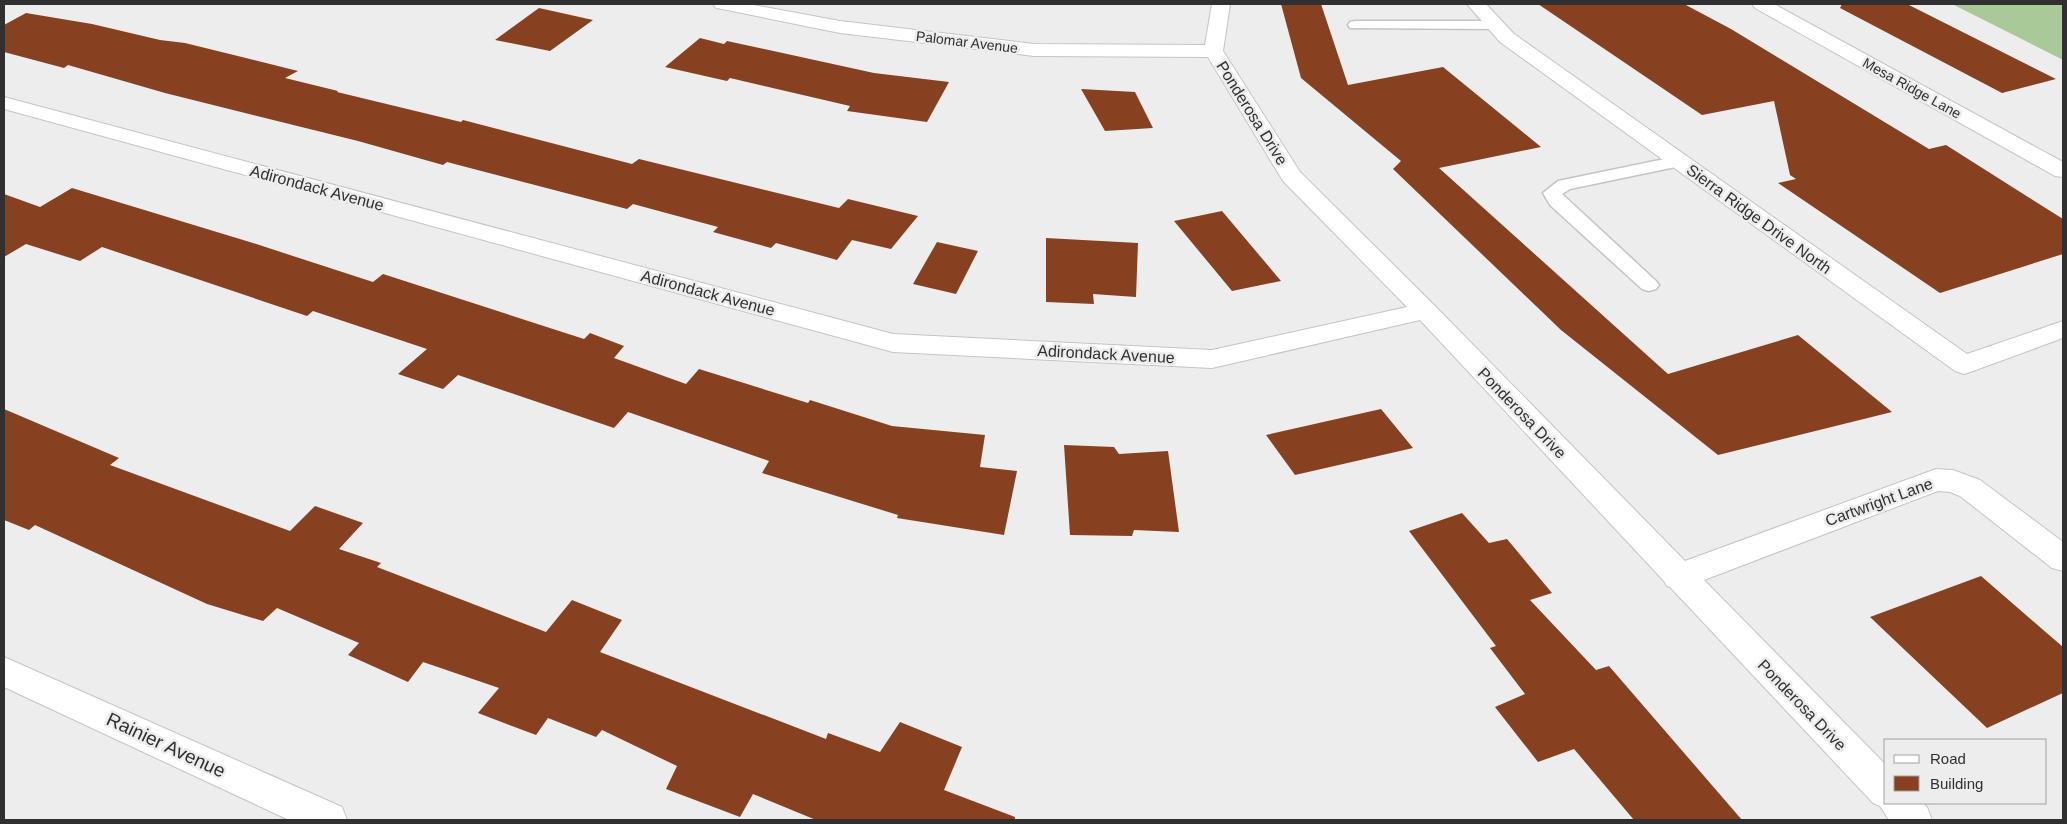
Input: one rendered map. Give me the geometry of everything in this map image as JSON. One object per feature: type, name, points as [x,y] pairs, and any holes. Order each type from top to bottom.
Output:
[{"type":"street","name":"Palomar Avenue","points":[[722,4],[840,27],[1034,50],[1214,52]]},
{"type":"street","name":"Ponderosa Drive","points":[[1221,4],[1214,52],[1291,176],[1425,311],[1678,577],[1884,789]]},
{"type":"street","name":"Sierra Ridge Drive North","points":[[1476,4],[1507,38],[1964,365],[2063,329]]},
{"type":"street","name":"Mesa Ridge Lane","points":[[1761,4],[2063,171]]},
{"type":"street","name":"Adirondack Avenue","points":[[4,103],[893,343],[1212,360],[1425,311]]},
{"type":"street","name":"Cartwright Lane","points":[[1678,577],[1936,480],[1953,482],[1970,488],[2063,559]]},
{"type":"street","name":"Rainier Avenue","points":[[4,671],[329,820]]},
{"type":"street","points":[[1898,804],[1914,820]]},
{"type":"lane","points":[[1355,26],[1495,25]]},
{"type":"lane","points":[[1649,285],[1557,201],[1552,193],[1564,185],[1679,161]]},
{"type":"green space","points":[[1952,4],[2063,4],[2063,60]]},
{"type":"building","points":[[1281,4],[1321,4],[1348,85],[1443,67],[1541,147],[1439,168],[1668,374],[1798,335],[1892,412],[1718,455],[1561,330],[1393,169],[1401,161],[1301,78]]},
{"type":"building","points":[[1538,4],[1684,4],[1731,29],[1929,149],[1946,145],[2063,219],[2063,254],[1940,293],[1778,183],[1796,179],[1790,175],[1774,101],[1702,115]]},
{"type":"building","points":[[1842,4],[1907,4],[2056,79],[2002,93],[1840,8]]},
{"type":"building","points":[[539,8],[593,20],[550,51],[495,40]]},
{"type":"building","points":[[26,13],[92,24],[160,40],[185,43],[298,71],[285,78],[461,122],[463,120],[632,164],[639,159],[839,208],[848,199],[918,216],[891,249],[852,240],[837,260],[776,243],[771,248],[713,232],[718,227],[633,204],[627,209],[447,162],[443,165],[358,141],[165,93],[68,65],[64,68],[4,52],[4,25]]},
{"type":"building","points":[[700,38],[724,44],[727,41],[874,73],[949,82],[927,122],[847,111],[850,106],[730,78],[727,81],[665,67]]},
{"type":"building","points":[[1081,89],[1135,92],[1153,128],[1105,131]]},
{"type":"building","points":[[72,188],[373,282],[383,274],[584,339],[590,333],[624,346],[614,358],[686,384],[699,369],[808,403],[810,400],[892,426],[985,435],[980,467],[1017,471],[1004,535],[897,518],[898,515],[762,473],[769,461],[628,412],[614,428],[458,375],[443,389],[398,374],[427,349],[313,311],[307,316],[102,247],[80,261],[26,244],[4,257],[4,194],[40,207]]},
{"type":"building","points":[[1222,211],[1281,281],[1232,291],[1174,221]]},
{"type":"building","points":[[1046,238],[1138,243],[1136,297],[1093,294],[1094,304],[1046,302]]},
{"type":"building","points":[[937,242],[978,251],[956,294],[913,284]]},
{"type":"building","points":[[4,409],[119,458],[110,465],[290,531],[315,506],[363,523],[339,549],[381,563],[377,567],[546,632],[572,600],[622,620],[600,652],[826,739],[828,733],[880,752],[900,722],[962,747],[944,790],[1015,817],[1015,820],[816,820],[753,794],[740,817],[666,789],[677,766],[602,730],[596,737],[548,718],[536,735],[478,713],[499,688],[423,662],[408,682],[348,655],[359,643],[277,608],[263,621],[207,604],[35,525],[29,530],[4,520]]},
{"type":"building","points":[[1381,409],[1413,448],[1295,475],[1266,435]]},
{"type":"building","points":[[1064,445],[1114,447],[1119,454],[1168,451],[1179,532],[1134,530],[1132,536],[1070,535]]},
{"type":"building","points":[[1462,513],[1489,543],[1507,539],[1552,593],[1530,600],[1596,670],[1609,666],[1742,820],[1634,820],[1574,749],[1538,762],[1495,707],[1525,694],[1490,648],[1496,646],[1409,531]]},
{"type":"building","points":[[1981,576],[2063,647],[2063,693],[1987,728],[1870,617]]}]
